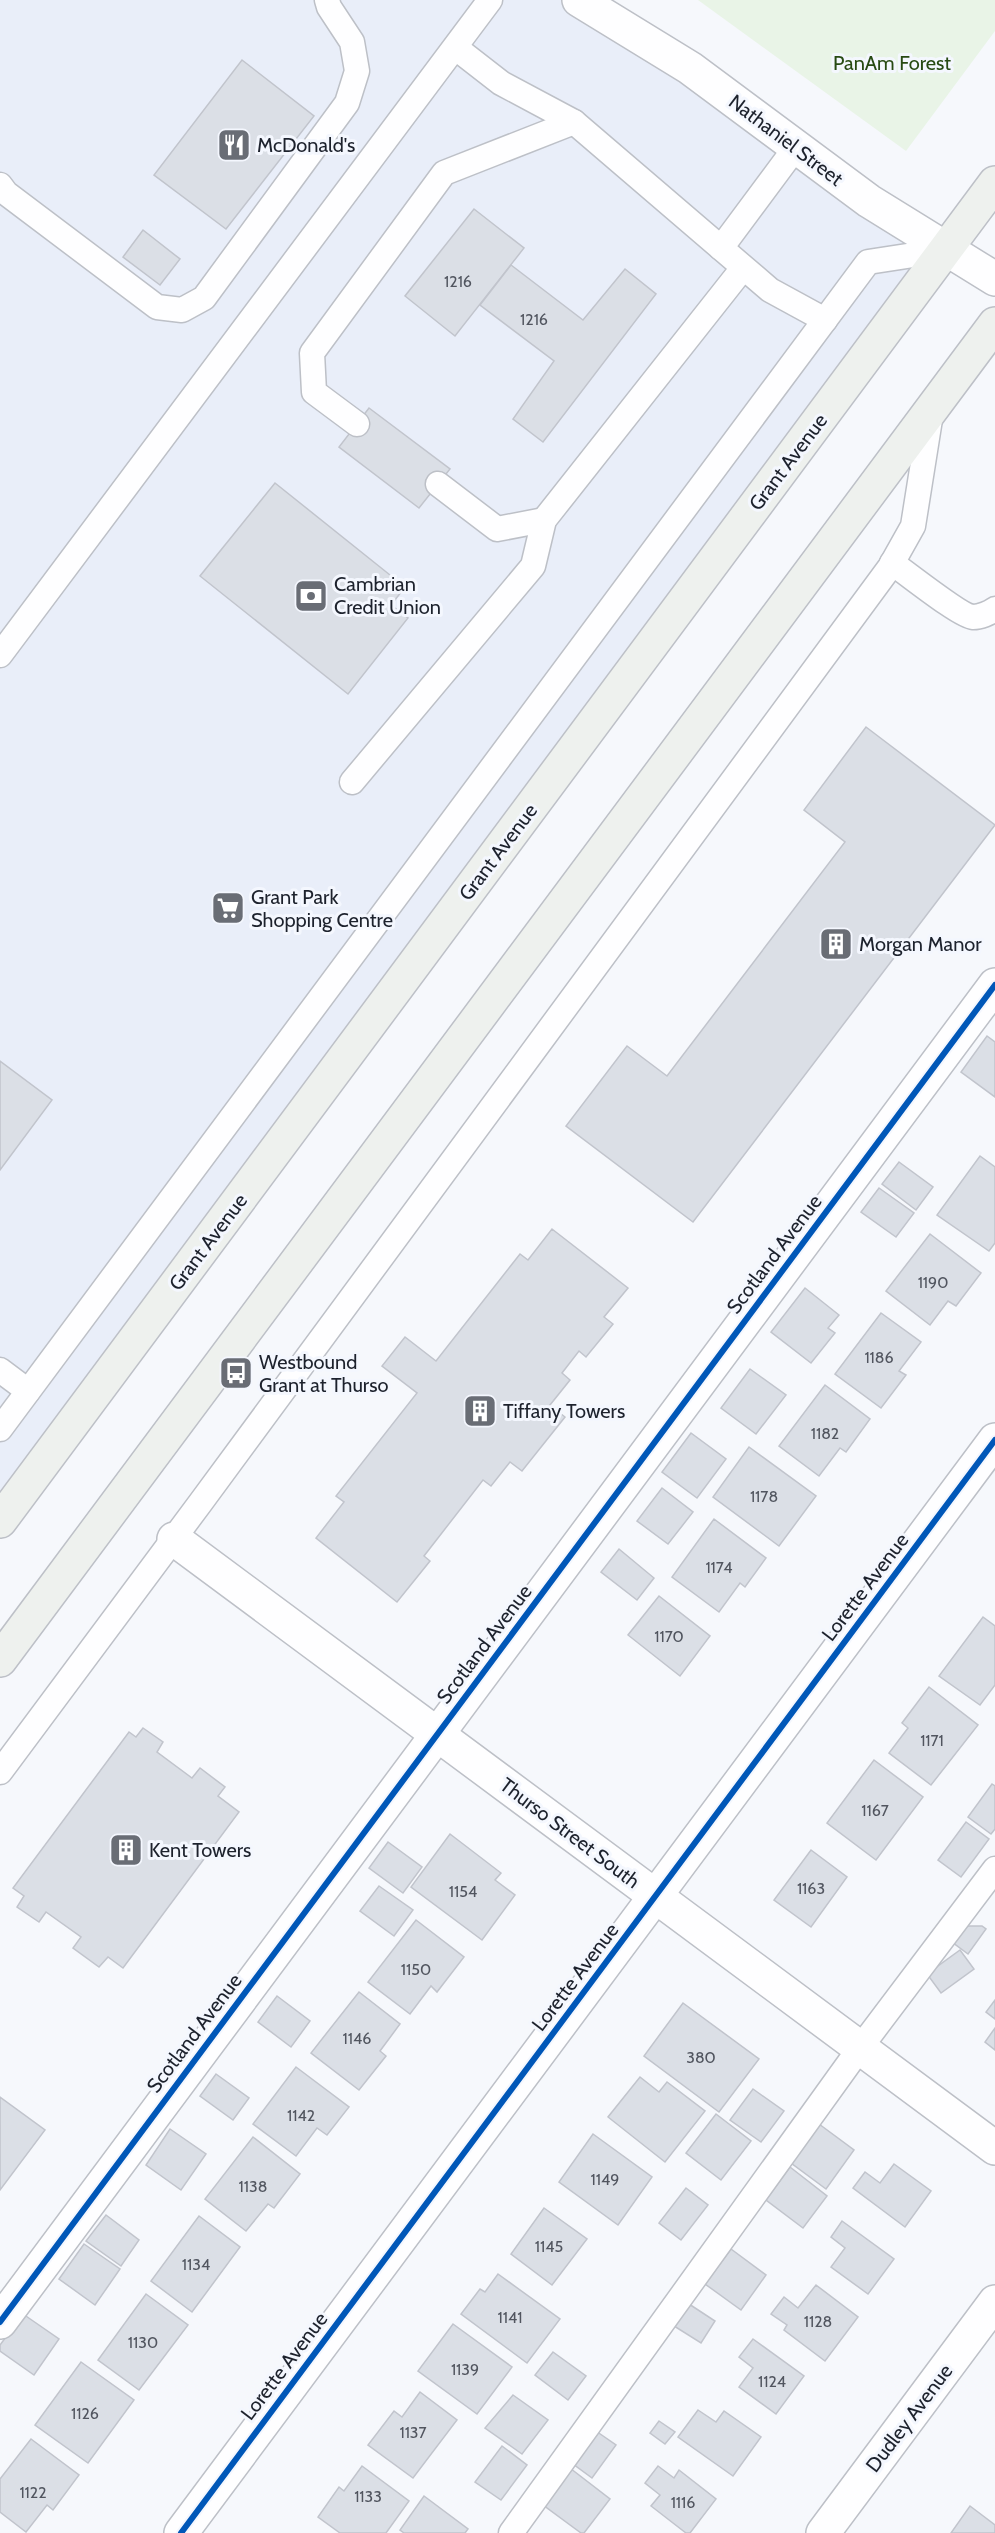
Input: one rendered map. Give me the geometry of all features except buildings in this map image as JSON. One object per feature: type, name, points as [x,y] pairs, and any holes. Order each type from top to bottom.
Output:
[{"type":"main road","name":"Grant Avenue","points":[[0,1521],[995,183]]},
{"type":"main road","points":[[0,1660],[995,324]]},
{"type":"street","name":"Nathaniel Street","points":[[579,0],[690,68],[869,201],[995,279]]},
{"type":"street","name":"Scotland Avenue","points":[[0,2322],[995,985]]},
{"type":"street","name":"Lorette Avenue","points":[[181,2533],[995,1440]]},
{"type":"street","name":"Thurso Street South","points":[[174,1539],[995,2148]]},
{"type":"street","name":"Dudley Avenue","points":[[823,2533],[995,2302]]},
{"type":"lane","points":[[0,185],[6,193],[157,307],[182,310],[197,302],[204,298],[347,103],[357,71],[352,42],[328,7],[327,0]]},
{"type":"lane","points":[[0,655],[490,0]]},
{"type":"lane","points":[[456,48],[501,83],[574,122],[770,291],[825,320]]},
{"type":"lane","points":[[357,424],[314,392],[312,353],[444,173],[574,122]]},
{"type":"lane","points":[[721,248],[796,147]]},
{"type":"lane","points":[[0,1429],[868,262],[946,250]]},
{"type":"lane","points":[[352,782],[533,567],[544,519],[743,268]]},
{"type":"lane","points":[[0,1772],[892,563],[913,526],[932,411]]},
{"type":"lane","points":[[438,484],[497,529],[544,519]]},
{"type":"lane","points":[[892,563],[956,609],[971,617],[991,613],[995,609]]},
{"type":"lane","points":[[0,1370],[28,1391]]},
{"type":"lane","points":[[511,2533],[860,2048],[995,1869]]},
{"type":"shaded area","name":"Grant Park Shopping Centre","points":[[0,0],[579,0],[946,250],[0,1522]]},
{"type":"green space","name":"PanAm Forest","points":[[698,0],[995,0],[995,31],[906,151]]},
{"type":"cycle path","points":[[0,2322],[995,985]]},
{"type":"cycle path","points":[[181,2533],[995,1440]]},
{"type":"place","name":"McDonald's","points":[[234,145]]},
{"type":"place","name":"Cambrian Credit Union","points":[[311,596]]},
{"type":"place","name":"Grant Park Shopping Centre","points":[[228,908]]},
{"type":"place","name":"Morgan Manor","points":[[836,944]]},
{"type":"place","name":"Westbound Grant at Thurso","points":[[236,1373]]},
{"type":"place","name":"Tiffany Towers","points":[[480,1411]]},
{"type":"place","name":"Kent Towers","points":[[126,1850]]}]
